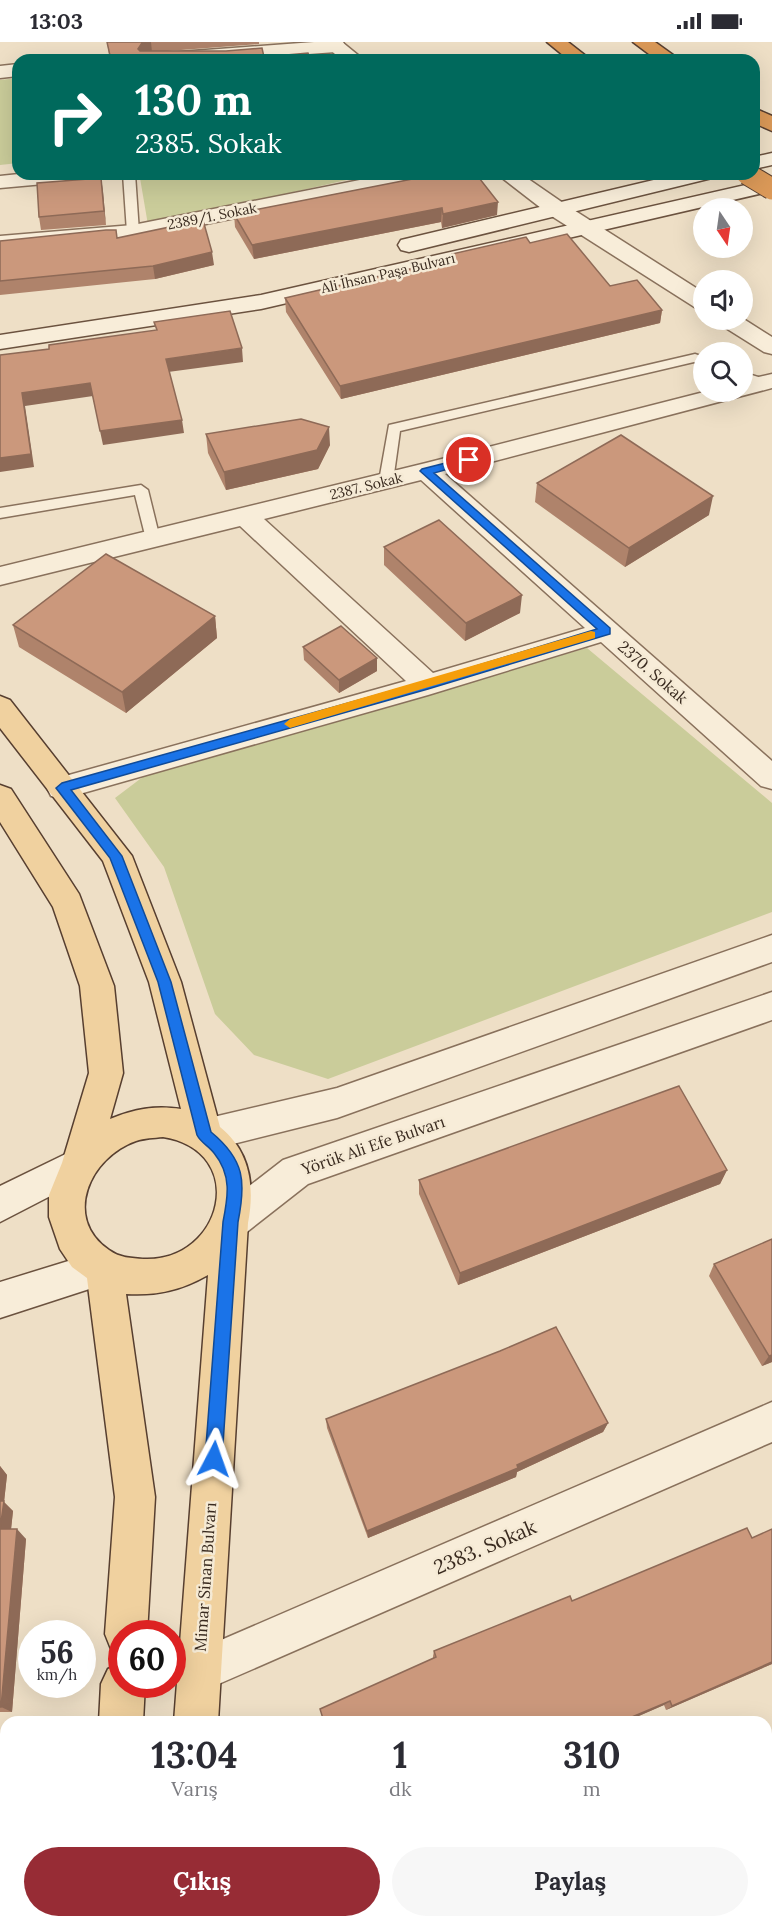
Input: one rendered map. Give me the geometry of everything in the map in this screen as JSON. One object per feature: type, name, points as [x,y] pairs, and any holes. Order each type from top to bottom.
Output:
[{"type":"highway","points":[[556,42],[573,54]]},
{"type":"highway","points":[[642,42],[661,54]]},
{"type":"highway","points":[[757,180],[772,189]]},
{"type":"main road","name":"Mimar Sinan Bulvarı","points":[[0,707],[116,856],[165,982],[205,1135],[219,1147],[233,1170],[237,1193],[230,1222],[196,1716]]},
{"type":"main road","points":[[0,797],[68,903],[97,986],[106,1073],[80,1163],[67,1195],[67,1217],[73,1237],[85,1255],[104,1268],[135,1497],[127,1620]]},
{"type":"main road","points":[[80,1163],[90,1151],[113,1134],[140,1124],[162,1122],[184,1126],[205,1135]]},
{"type":"main road","name":"Yörük Ali Efe Bulvarı","points":[[104,1268],[127,1276],[153,1277],[179,1271],[202,1258],[218,1244],[230,1222]]},
{"type":"main road","points":[[121,1716],[122,1698]]},
{"type":"street","points":[[220,54],[333,44],[346,54]]},
{"type":"street","points":[[0,182],[22,180]]},
{"type":"street","name":"2389/1. Sokak","points":[[0,243],[133,232],[391,180]]},
{"type":"street","points":[[516,180],[558,210],[693,296]]},
{"type":"street","name":"Ali İhsan Paşa Bulvarı","points":[[388,250],[680,180]]},
{"type":"street","name":"Ali İhsan Paşa Bulvarı","points":[[0,342],[261,302],[772,184]]},
{"type":"street","points":[[0,321],[80,311],[253,282]]},
{"type":"street","points":[[745,330],[772,347]]},
{"type":"street","name":"2387. Sokak","points":[[0,576],[426,471],[693,402]]},
{"type":"street","name":"2370. Sokak","points":[[426,471],[772,778]]},
{"type":"street","points":[[245,516],[428,685]]},
{"type":"street","points":[[62,788],[428,685],[606,631]]},
{"type":"street","points":[[205,1135],[338,1103],[772,948]]},
{"type":"street","name":"Yörük Ali Efe Bulvarı","points":[[230,1222],[296,1172],[772,1006]]},
{"type":"street","points":[[0,1205],[80,1163]]},
{"type":"street","points":[[0,1300],[104,1268]]},
{"type":"street","name":"2383. Sokak","points":[[199,1671],[772,1422]]},
{"type":"lane","points":[[129,180],[133,232]]},
{"type":"lane","points":[[386,481],[394,428],[693,358]]},
{"type":"lane","points":[[0,513],[141,490],[153,539]]},
{"type":"green space","points":[[12,79],[12,164],[0,165],[0,80]]},
{"type":"green space","points":[[140,180],[347,180],[148,225]]},
{"type":"green space","points":[[587,648],[772,803],[772,912],[328,1079],[254,1055],[215,1014],[164,867],[115,798],[148,773]]},
{"type":"building","points":[[107,42],[145,42],[138,49],[140,51],[226,51],[262,48],[263,54],[110,54]]},
{"type":"building","points":[[101,180],[104,211],[39,217],[37,183]]},
{"type":"building","points":[[407,180],[481,180],[498,202],[443,214],[442,208],[252,245],[234,214]]},
{"type":"building","points":[[203,220],[212,252],[153,266],[0,281],[0,241],[106,230],[116,230],[117,238]]},
{"type":"building","points":[[567,234],[610,286],[637,280],[662,310],[340,386],[285,298],[453,259],[452,254],[526,237],[530,243]]},
{"type":"building","points":[[230,311],[242,348],[166,359],[182,420],[100,431],[90,383],[22,393],[31,454],[0,458],[0,355],[49,349],[49,345],[157,330],[154,322]]},
{"type":"building","points":[[301,419],[329,427],[317,450],[224,472],[206,434]]},
{"type":"building","points":[[621,435],[713,496],[629,548],[537,483]]},
{"type":"building","points":[[439,520],[522,595],[466,623],[384,547]]},
{"type":"building","points":[[106,554],[215,616],[122,692],[13,625]]},
{"type":"building","points":[[341,626],[377,658],[339,680],[303,647]]},
{"type":"building","points":[[679,1086],[727,1170],[460,1273],[419,1180]]},
{"type":"building","points":[[772,1239],[772,1355],[769,1356],[714,1264]]},
{"type":"building","points":[[556,1327],[608,1423],[517,1465],[518,1468],[367,1531],[326,1419]]},
{"type":"building","points":[[0,1501],[4,1501],[0,1529]]},
{"type":"building","points":[[747,1528],[752,1538],[772,1529],[772,1662],[672,1706],[670,1701],[634,1716],[322,1716],[320,1709],[436,1657],[434,1651],[570,1596],[572,1601]]},
{"type":"building","points":[[0,1529],[17,1529],[1,1707],[0,1707]]},
{"type":"slow traffic","points":[[290,724],[591,635]]},
{"type":"route","points":[[214,1459],[230,1222],[237,1193],[233,1170],[219,1147],[205,1135],[165,982],[116,856],[62,788],[428,685],[606,631],[426,471],[469,460]]}]
